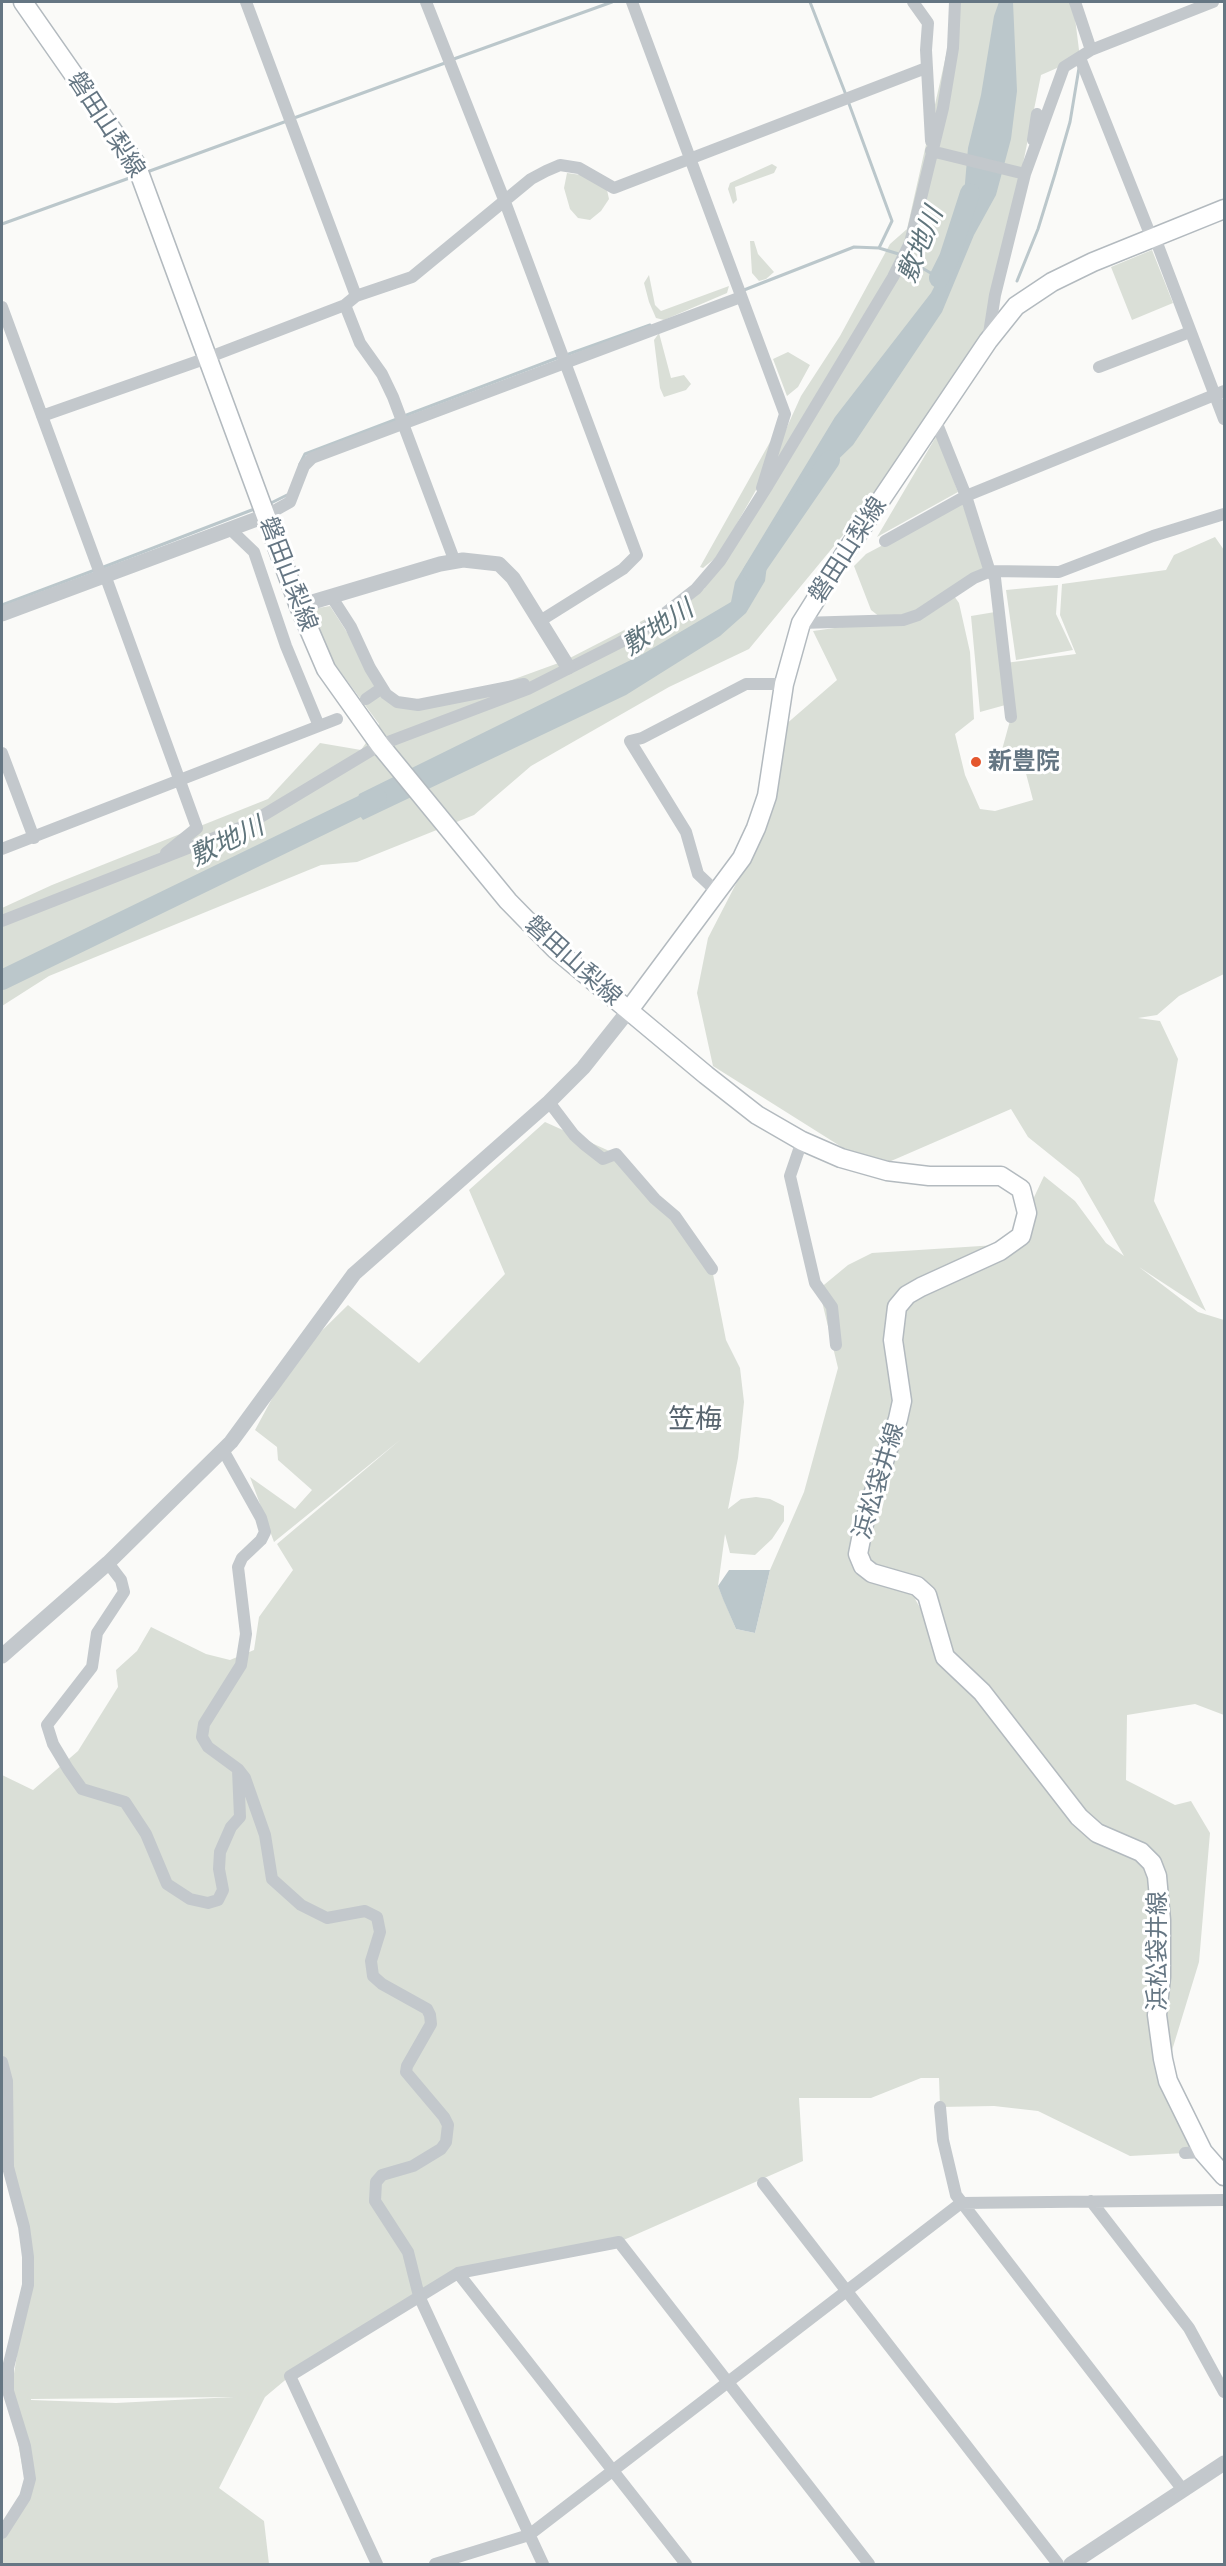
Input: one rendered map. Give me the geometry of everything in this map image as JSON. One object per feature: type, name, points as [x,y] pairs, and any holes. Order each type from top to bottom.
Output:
[{"type":"main road","name":"磐田山梨線","points":[[23,2],[136,164],[265,516],[326,669],[382,748],[508,901],[555,949],[628,1010],[742,858],[756,828],[767,796],[784,684],[801,623],[988,341],[1016,306],[1052,282],[1224,209]]},
{"type":"main road","name":"浜松袋井線","points":[[628,1010],[757,1115],[802,1141],[841,1158],[887,1171],[929,1176],[1001,1176],[1021,1189],[1026,1201],[1025,1226],[1021,1236],[1012,1244],[907,1294],[897,1307],[893,1340],[902,1401],[865,1519],[858,1554],[863,1566],[872,1574],[917,1586],[927,1595],[945,1657],[982,1692],[1079,1817],[1097,1833],[1141,1852],[1152,1863],[1157,1876],[1161,1920],[1161,1977],[1157,2015],[1159,2038],[1168,2080],[1194,2153],[1224,2176]]},
{"type":"street","points":[[246,2],[356,296]]},
{"type":"street","points":[[426,2],[505,202],[637,555],[623,569],[540,621]]},
{"type":"street","points":[[632,2],[785,414],[761,492]]},
{"type":"street","points":[[913,2],[928,23],[926,68],[935,153]]},
{"type":"street","points":[[2,921],[254,821],[382,748],[540,682],[646,628],[696,589],[720,561],[893,277],[910,243],[935,153],[951,58],[955,2]]},
{"type":"street","points":[[1076,2],[1091,50]]},
{"type":"street","points":[[988,341],[995,295],[1022,173],[1030,162],[1064,67],[1091,50],[1213,2]]},
{"type":"street","points":[[1080,58],[1190,332],[1220,393],[1224,418]]},
{"type":"street","points":[[42,416],[207,358],[345,304],[356,296],[412,278],[531,179],[560,165],[579,168],[614,188],[926,68]]},
{"type":"street","points":[[1030,162],[1037,114]]},
{"type":"street","points":[[935,153],[1022,173]]},
{"type":"street","points":[[2,614],[265,516],[290,502],[304,466],[312,458],[741,297]]},
{"type":"street","points":[[345,304],[360,343],[382,374],[455,562]]},
{"type":"street","points":[[2,307],[197,828],[158,860]]},
{"type":"street","points":[[1100,367],[1190,332]]},
{"type":"street","points":[[885,541],[966,496],[1220,393]]},
{"type":"street","points":[[935,419],[966,496],[995,578],[1011,717]]},
{"type":"street","points":[[801,623],[903,620],[918,615],[974,578],[991,571],[1059,572],[1153,536],[1224,514]]},
{"type":"street","points":[[230,529],[254,552],[286,646],[320,726]]},
{"type":"street","points":[[299,606],[455,562],[499,564],[513,578],[568,667]]},
{"type":"street","points":[[331,596],[382,688],[397,702],[418,705],[540,682]]},
{"type":"street","points":[[717,892],[698,874],[686,831],[630,741],[642,738],[746,684],[784,684]]},
{"type":"street","points":[[366,699],[382,688]]},
{"type":"street","points":[[2,849],[337,719]]},
{"type":"street","points":[[3,760],[34,838]]},
{"type":"street","points":[[3,1650],[108,1563],[223,1450],[256,1411],[354,1274],[549,1102],[583,1068],[628,1010]]},
{"type":"street","points":[[549,1102],[574,1136],[603,1159],[616,1154],[655,1199],[675,1216],[712,1269]]},
{"type":"street","points":[[802,1141],[790,1176],[815,1283],[832,1307],[836,1345]]},
{"type":"street","points":[[223,1450],[261,1518],[265,1532],[261,1540],[242,1558],[238,1567],[246,1634],[241,1665],[204,1724],[202,1737],[213,1753],[238,1769],[245,1778],[265,1835],[272,1879],[301,1905],[327,1918],[365,1911],[377,1917],[380,1932],[372,1962],[373,1976],[382,1984],[427,2009],[430,2015],[431,2024],[407,2066],[406,2072],[444,2117],[448,2126],[446,2142],[441,2149],[413,2166],[382,2175],[373,2190],[380,2210],[408,2252],[419,2296],[543,2565]]},
{"type":"street","points":[[108,1563],[121,1580],[124,1592],[97,1633],[92,1667],[46,1725],[53,1744],[68,1769],[82,1789],[125,1802],[147,1834],[168,1884],[190,1899],[208,1903],[218,1900],[223,1890],[219,1869],[220,1852],[240,1817],[238,1769]]},
{"type":"street","points":[[2,2062],[7,2081],[8,2167],[24,2227],[28,2257],[28,2285],[8,2368],[6,2401],[25,2446],[30,2479],[25,2498],[2,2533]]},
{"type":"street","points":[[940,2107],[943,2140],[956,2195],[961,2203],[1183,2490]]},
{"type":"street","points":[[763,2183],[1058,2565]]},
{"type":"street","points":[[435,2565],[463,2561],[530,2535],[961,2203],[1224,2200]]},
{"type":"street","points":[[1091,2201],[1189,2328],[1224,2392]]},
{"type":"street","points":[[377,2565],[290,2376],[458,2273],[619,2242],[869,2565]]},
{"type":"street","points":[[458,2273],[686,2565]]},
{"type":"street","points":[[1071,2565],[1224,2463]]},
{"type":"shaded area","points":[[958,2],[1073,2],[1080,58],[1041,75],[989,331],[919,443],[749,649],[669,687],[531,766],[474,815],[357,862],[321,865],[49,976],[2,1006],[2,908],[52,885],[268,799],[320,743],[361,750],[379,724],[331,659],[312,609],[330,606],[393,703],[465,697],[564,661],[704,589],[775,470],[764,476],[719,555],[703,568],[700,567],[770,442],[768,469],[801,396],[840,336],[890,244],[907,229]]},
{"type":"shaded area","points":[[999,2],[1013,2],[1017,91],[1011,139],[996,195],[974,235],[942,312],[853,445],[816,481],[769,550],[765,581],[746,613],[720,636],[626,695],[363,820],[355,809],[359,794],[643,654],[731,602],[735,582],[835,417],[931,293],[949,258],[962,218],[968,148],[981,95],[994,16]]},
{"type":"shaded area","points":[[772,164],[777,167],[774,173],[735,187],[737,200],[733,204],[728,189],[730,183]]},
{"type":"shaded area","points":[[567,173],[588,176],[607,190],[609,199],[601,211],[590,220],[578,218],[570,209],[564,188]]},
{"type":"shaded area","points":[[750,241],[754,241],[758,254],[774,272],[766,279],[759,281],[752,273]]},
{"type":"shaded area","points":[[1152,250],[1173,303],[1132,320],[1111,267]]},
{"type":"shaded area","points":[[649,275],[655,305],[661,311],[729,286],[727,293],[664,320],[656,318],[649,302],[644,283]]},
{"type":"shaded area","points":[[659,333],[671,378],[684,375],[691,384],[686,390],[664,397],[660,388],[654,340]]},
{"type":"shaded area","points":[[788,352],[810,365],[798,387],[787,396],[773,359]]},
{"type":"shaded area","points":[[937,435],[958,492],[877,537]]},
{"type":"shaded area","points":[[962,503],[989,569],[952,593],[959,603],[970,652],[974,719],[955,734],[965,775],[980,809],[995,811],[1033,800],[1020,751],[1000,757],[1011,717],[1009,704],[980,712],[971,616],[995,612],[1005,663],[1076,654],[1060,615],[1062,584],[1166,570],[1174,555],[1215,537],[1224,550],[1224,974],[1179,996],[1157,1015],[1138,1018],[1160,1021],[1178,1059],[1154,1201],[1206,1311],[1139,1267],[1198,1312],[1224,1320],[1224,1715],[1195,1704],[1127,1715],[1126,1780],[1175,1805],[1191,1801],[1210,1833],[1199,1962],[1166,2070],[1203,2152],[1130,2156],[1038,2111],[994,2106],[940,2107],[939,2078],[921,2078],[871,2098],[799,2098],[803,2161],[619,2242],[537,2258],[439,2284],[290,2376],[265,2397],[219,2488],[264,2521],[269,2564],[2,2564],[2,2523],[27,2492],[10,2399],[28,2285],[16,2197],[2,2142],[2,1775],[33,1790],[78,1751],[118,1687],[116,1670],[137,1651],[151,1627],[206,1654],[230,1660],[254,1650],[259,1617],[293,1570],[277,1544],[400,1440],[274,1542],[250,1477],[295,1509],[312,1490],[278,1460],[277,1447],[255,1430],[294,1358],[348,1305],[419,1363],[505,1274],[469,1190],[545,1122],[616,1154],[712,1269],[726,1340],[740,1368],[744,1402],[738,1458],[728,1509],[741,1499],[756,1497],[770,1499],[784,1506],[784,1521],[772,1539],[755,1555],[730,1553],[725,1534],[718,1586],[736,1629],[755,1633],[770,1570],[804,1492],[838,1368],[819,1289],[848,1265],[872,1253],[1012,1244],[1044,1176],[1075,1201],[1106,1243],[1124,1256],[1079,1178],[1028,1137],[1011,1109],[875,1168],[713,1066],[697,993],[708,938],[771,816],[777,732],[837,680],[813,631],[885,621],[871,610],[854,566],[866,554]],"holes":[[[915,1599],[932,1608],[953,1664]],[[234,2397],[116,2403],[31,2400],[31,2399]]]},
{"type":"shaded area","points":[[1058,585],[1056,614],[1073,650],[1016,660],[1006,590]]},
{"type":"shaded area","points":[[729,1570],[770,1570],[755,1633],[736,1629],[723,1599],[718,1586]]},
{"type":"waterway","points":[[451,60],[612,2]]},
{"type":"waterway","points":[[810,2],[846,95]]},
{"type":"waterway","points":[[294,118],[445,63]]},
{"type":"waterway","points":[[1017,281],[1038,229],[1055,174],[1070,122],[1079,68]]},
{"type":"waterway","points":[[848,101],[892,221],[879,248]]},
{"type":"waterway","points":[[147,172],[287,121]]},
{"type":"waterway","points":[[2,224],[135,176]]},
{"type":"waterway","name":"敷地川","points":[[939,278],[949,258],[970,193]]},
{"type":"waterway","points":[[744,290],[854,247],[879,248],[902,255]]},
{"type":"waterway","points":[[907,259],[939,278]]},
{"type":"waterway","points":[[566,355],[650,325]]},
{"type":"waterway","points":[[404,416],[560,357]]},
{"type":"waterway","points":[[300,464],[305,454],[397,419]]},
{"type":"waterway","name":"敷地川","points":[[753,572],[830,460]]},
{"type":"waterway","points":[[269,504],[287,495]]},
{"type":"waterway","points":[[101,568],[257,508]]},
{"type":"waterway","points":[[2,605],[95,570]]},
{"type":"waterway","name":"敷地川","points":[[2,980],[377,798]]},
{"type":"place","name":"新豊院","points":[[976,762]]},
{"type":"district","name":"笠梅","points":[[695,1420]]}]
